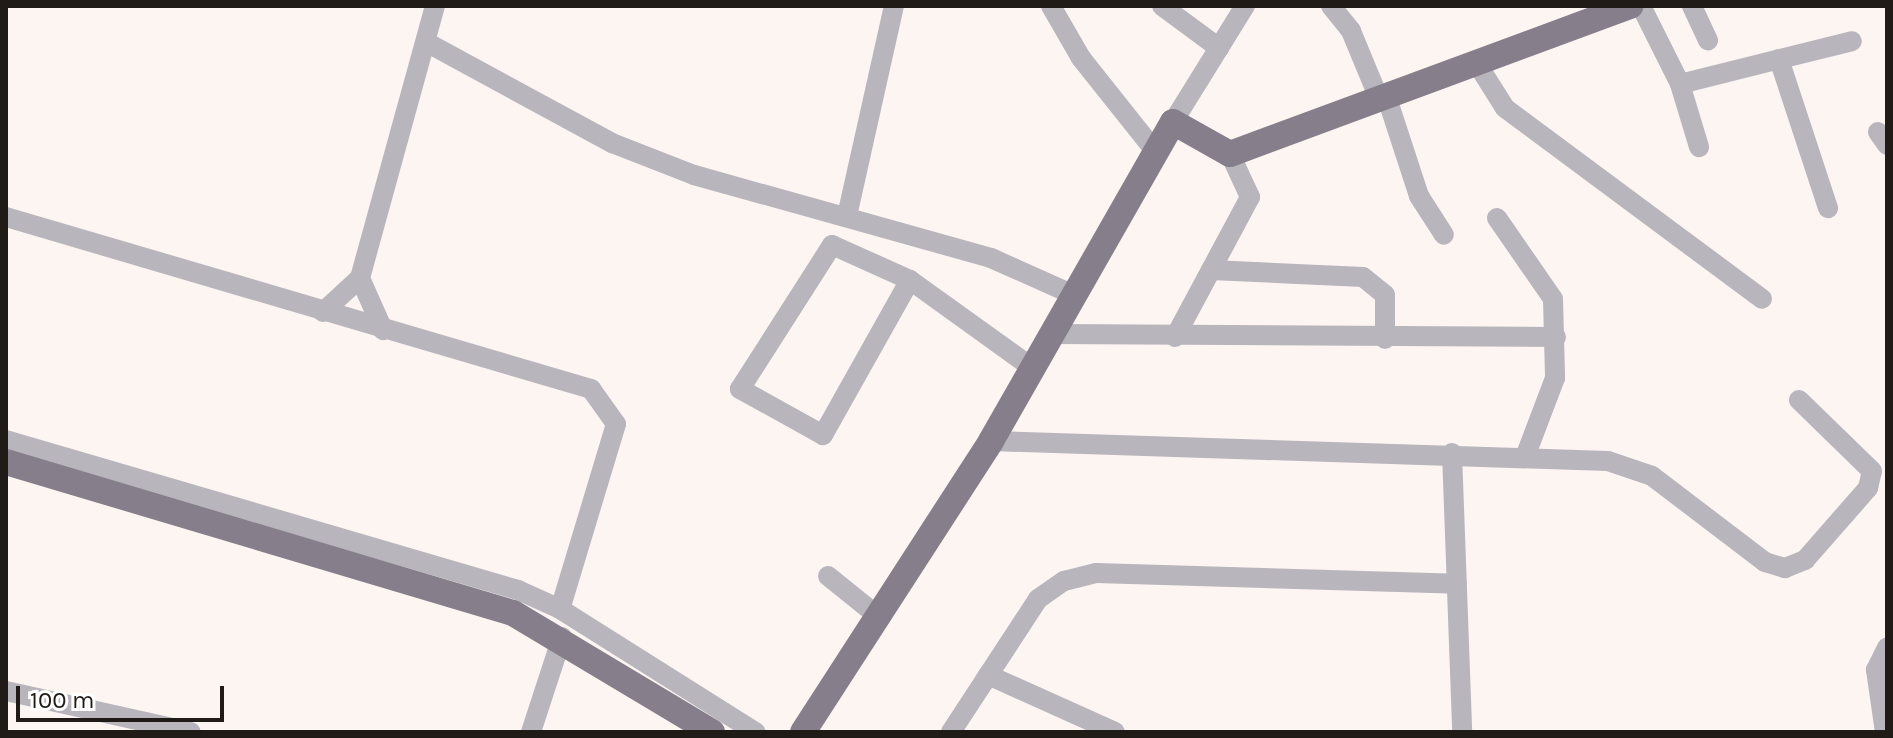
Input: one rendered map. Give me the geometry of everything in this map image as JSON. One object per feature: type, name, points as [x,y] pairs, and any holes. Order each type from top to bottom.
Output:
[{"type":"main road","points":[[803,732],[844,676],[991,441],[1173,122],[1230,154],[1631,6]]},
{"type":"main road","points":[[6,462],[386,559],[562,637],[712,732]]},
{"type":"main road","points":[[817,732],[844,676]]},
{"type":"street","points":[[323,312],[360,278],[435,6]]},
{"type":"street","points":[[847,216],[894,6]]},
{"type":"street","points":[[1051,6],[1081,58],[1155,151]]},
{"type":"street","points":[[1162,6],[1219,48]]},
{"type":"street","points":[[1173,122],[1245,6]]},
{"type":"street","points":[[1331,6],[1351,31],[1384,99],[1419,196],[1444,235]]},
{"type":"street","points":[[1641,6],[1680,84],[1699,147]]},
{"type":"street","points":[[1692,6],[1708,40]]},
{"type":"street","points":[[1680,84],[1852,41]]},
{"type":"street","points":[[426,42],[612,143],[694,175],[991,258],[1074,295]]},
{"type":"street","points":[[1779,59],[1828,208]]},
{"type":"street","points":[[1476,62],[1505,108],[1762,299]]},
{"type":"street","points":[[1175,337],[1250,197],[1230,154]]},
{"type":"street","points":[[6,217],[591,389],[607,403],[616,424],[560,609]]},
{"type":"street","points":[[1497,218],[1549,286],[1556,337],[1555,378],[1525,457]]},
{"type":"street","points":[[910,280],[823,435],[740,389],[832,245],[910,280],[1034,369]]},
{"type":"street","points":[[1211,270],[1363,277],[1385,295],[1385,339]]},
{"type":"street","points":[[360,278],[383,330]]},
{"type":"street","points":[[1054,334],[1385,339],[1556,337]]},
{"type":"street","points":[[991,441],[1452,453],[1608,461],[1652,476],[1765,562],[1785,568],[1805,560],[1868,488],[1872,471],[1799,400]]},
{"type":"street","points":[[6,440],[386,559],[560,609],[755,732]]},
{"type":"street","points":[[1452,453],[1462,732]]},
{"type":"street","points":[[951,732],[1038,599],[1096,573],[1457,584]]},
{"type":"street","points":[[828,576],[880,618]]},
{"type":"street","points":[[531,732],[562,637]]},
{"type":"street","points":[[1885,732],[1876,670],[1887,647]]},
{"type":"street","points":[[988,675],[1115,732]]},
{"type":"street","points":[[6,691],[191,732]]}]
